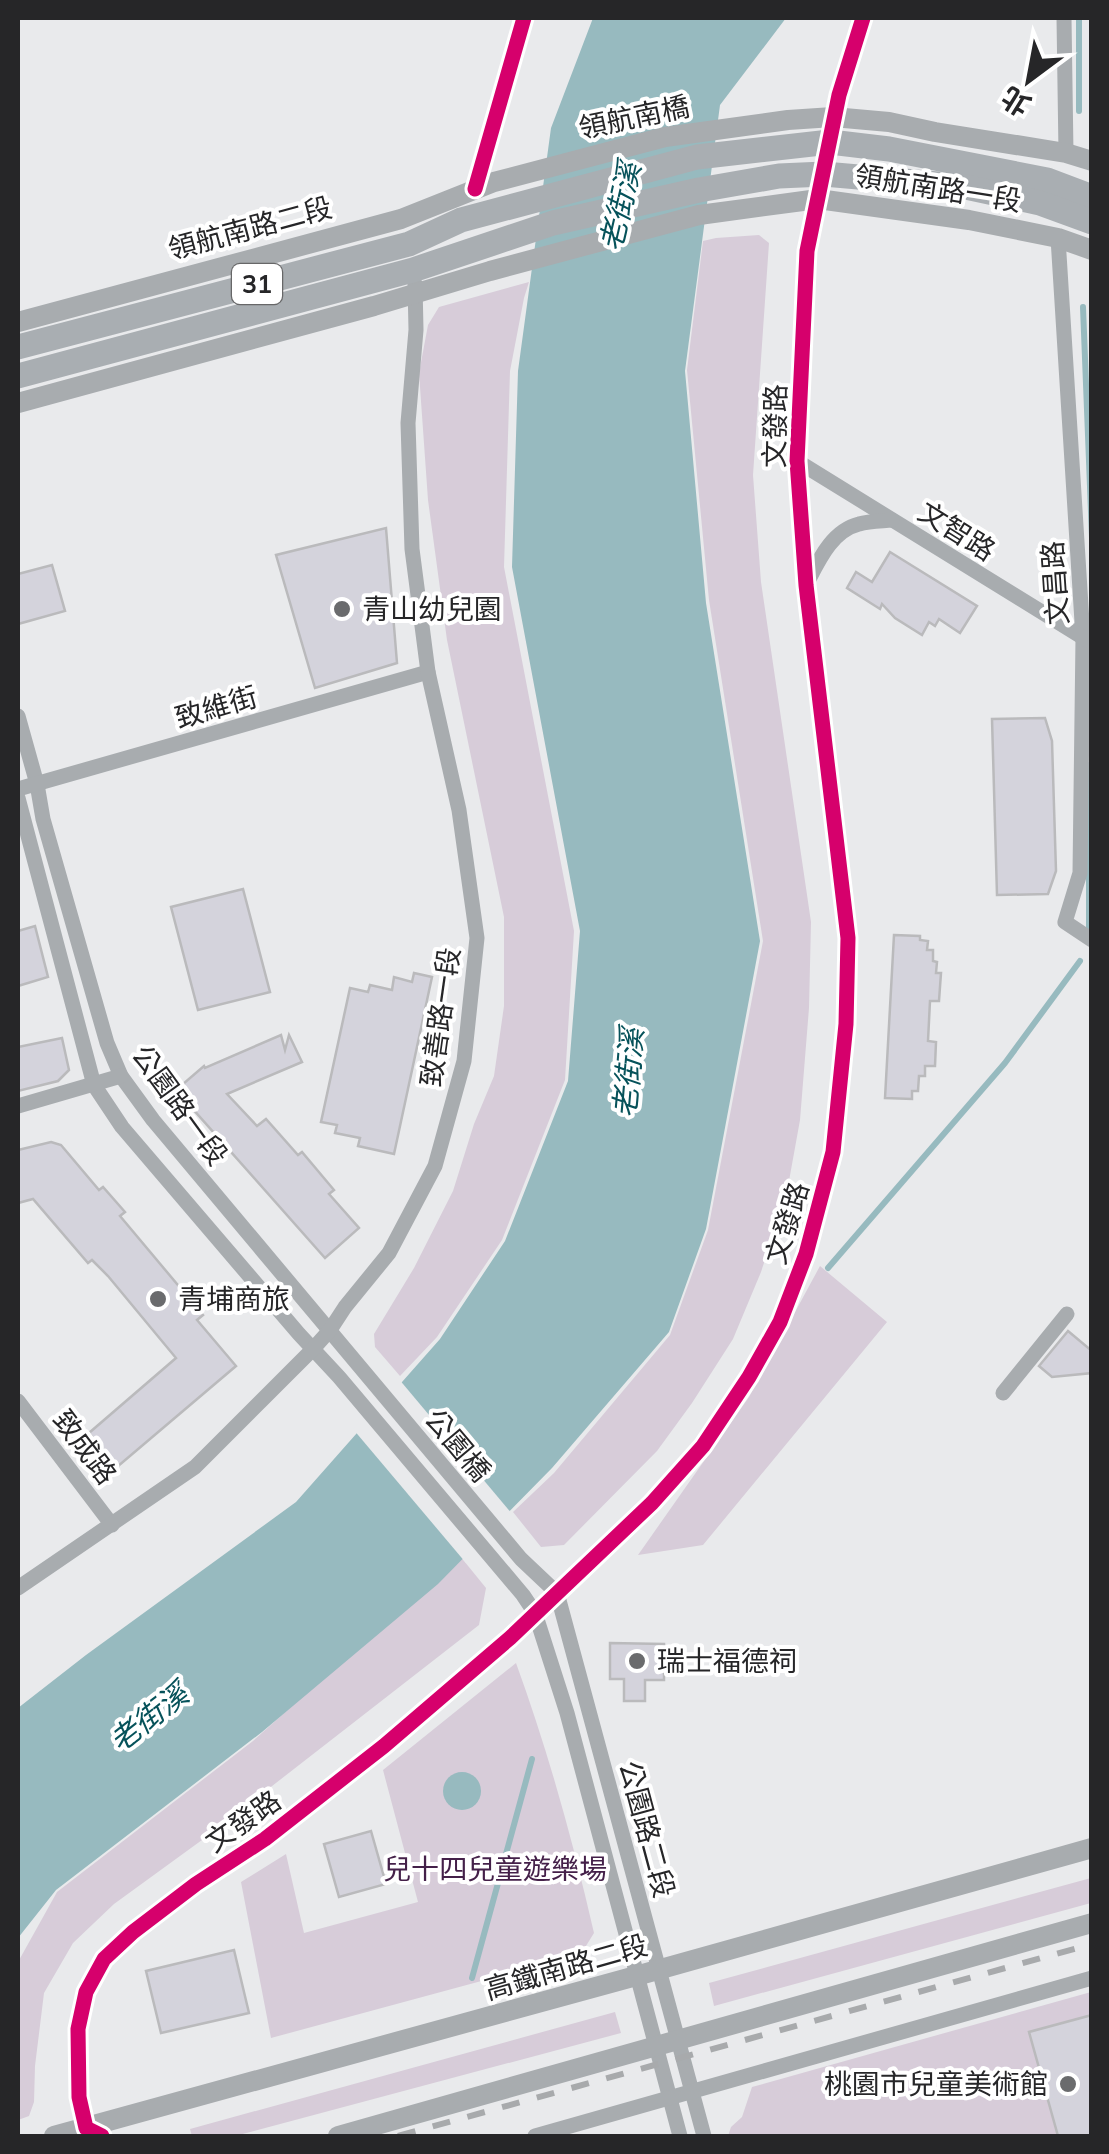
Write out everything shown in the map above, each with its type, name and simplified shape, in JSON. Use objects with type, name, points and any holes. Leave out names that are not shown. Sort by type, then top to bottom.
[{"type":"main road","name":"領航南路一段","points":[[784,147],[832,129],[888,149],[1047,180],[1092,197]]},
{"type":"main road","name":"領航南橋","points":[[493,212],[697,157],[784,147]]},
{"type":"main road","name":"領航南路一段","points":[[491,243],[553,223],[779,176],[821,187],[961,186],[1040,203],[1092,222]]},
{"type":"main road","name":"領航南路二段","points":[[18,347],[412,269],[461,220],[493,212]]},
{"type":"main road","name":"領航南路二段","points":[[18,376],[412,269],[491,243]]},
{"type":"street","name":"文發路","points":[[94,2132],[80,2097],[78,2029],[86,1992],[104,1958],[196,1884],[266,1839],[384,1746],[510,1638],[652,1503],[703,1446],[749,1377],[780,1322],[806,1254],[833,1152],[846,1024],[848,938],[806,585],[797,461],[806,251],[832,129],[862,18]]},
{"type":"street","points":[[1064,18],[1066,153]]},
{"type":"street","name":"領航南路一段","points":[[788,120],[832,129],[889,122],[1092,161]]},
{"type":"street","name":"領航南橋","points":[[494,182],[665,138],[788,120]]},
{"type":"street","name":"領航南路二段","points":[[18,322],[400,219],[494,182]]},
{"type":"street","name":"領航南路一段","points":[[490,271],[699,216],[774,206],[821,187],[1058,238],[1092,250]]},
{"type":"street","name":"致善路一段","points":[[18,1588],[195,1467],[312,1349],[389,1253],[435,1166],[464,1061],[477,938],[459,810],[428,672],[412,548],[408,424],[416,330],[412,269],[400,219]]},
{"type":"street","name":"文昌路","points":[[1058,238],[1087,641],[1080,873],[1065,922],[1092,940]]},
{"type":"street","name":"領航南路二段","points":[[18,403],[412,269],[490,271]]},
{"type":"street","name":"文智路","points":[[797,461],[1087,641]]},
{"type":"street","points":[[806,585],[826,547],[837,538],[856,524],[892,520]]},
{"type":"street","name":"致維街","points":[[18,789],[428,672]]},
{"type":"street","name":"公園路一段","points":[[18,716],[107,1043],[121,1076],[153,1120],[356,1362]]},
{"type":"street","name":"公園路一段","points":[[18,798],[94,1085],[122,1126],[339,1377]]},
{"type":"street","points":[[18,1106],[121,1076]]},
{"type":"street","points":[[1003,1393],[1068,1314]]},
{"type":"street","name":"公園橋","points":[[356,1362],[521,1559],[557,1593]]},
{"type":"street","name":"公園橋","points":[[339,1377],[535,1613]]},
{"type":"street","name":"致成路","points":[[18,1402],[112,1524]]},
{"type":"street","name":"公園路二段","points":[[557,1593],[704,2136]]},
{"type":"street","name":"公園路二段","points":[[535,1613],[567,1713],[680,2136]]},
{"type":"street","name":"高鐵南路二段","points":[[54,2136],[94,2132],[1092,1848]]},
{"type":"street","points":[[338,2136],[1092,1923]]},
{"type":"street","points":[[535,2136],[1092,1978]]},
{"type":"green space","points":[[759,235],[769,243],[753,475],[761,582],[811,922],[800,1120],[787,1192],[761,1272],[733,1339],[657,1451],[564,1545],[541,1547],[513,1512],[554,1473],[670,1335],[708,1230],[763,941],[709,600],[687,370],[703,241]]},
{"type":"green space","points":[[529,282],[510,371],[504,567],[574,931],[565,1080],[502,1240],[437,1337],[400,1376],[375,1347],[374,1334],[414,1268],[453,1191],[494,1076],[504,1006],[504,917],[447,640],[428,500],[419,373],[428,325],[439,307]]},
{"type":"green space","points":[[820,1266],[887,1322],[703,1545],[638,1555],[749,1397]]},
{"type":"green space","points":[[460,1556],[486,1588],[479,1625],[114,1904],[73,1943],[44,1993],[34,2102],[29,2116],[18,2120],[18,1962],[57,1892],[253,1741]]},
{"type":"green space","name":"兒十四兒童遊樂場","points":[[516,1663],[559,1796],[594,1933],[581,1954],[271,2038],[241,1882],[286,1854],[304,1933],[418,1902],[383,1770]]},
{"type":"green space","points":[[1091,1878],[1091,1903],[714,2006],[709,1983]]},
{"type":"green space","points":[[1091,1992],[1091,2136],[728,2136],[742,2117],[752,2087]]},
{"type":"green space","points":[[615,2012],[621,2033],[235,2136],[192,2136],[190,2129]]},
{"type":"water","name":"老街溪","points":[[593,18],[786,18],[720,105],[685,371],[706,603],[760,941],[706,1229],[669,1332],[552,1468],[438,1584],[262,1732],[56,1890],[18,1938],[18,1708],[296,1502],[440,1339],[505,1241],[568,1081],[580,931],[512,567],[518,371],[551,128]]},
{"type":"water","points":[[462,1772],[476,1777],[481,1791],[476,1805],[462,1810],[448,1805],[443,1791],[448,1777]]},
{"type":"pier","points":[[398,1378],[513,1515],[466,1563],[353,1429]]},
{"type":"building","name":"青山幼兒園","points":[[386,528],[397,663],[315,688],[276,555]]},
{"type":"building","points":[[890,552],[977,606],[960,633],[939,619],[935,626],[929,622],[922,635],[895,618],[882,604],[880,609],[847,588],[856,572],[872,582]]},
{"type":"building","points":[[52,565],[65,611],[18,624],[18,574]]},
{"type":"building","points":[[1045,718],[1052,741],[1056,871],[1048,894],[997,895],[992,719]]},
{"type":"building","points":[[243,889],[270,992],[198,1010],[171,907]]},
{"type":"building","points":[[35,926],[48,977],[18,986],[18,931]]},
{"type":"building","points":[[894,935],[920,936],[920,940],[928,941],[927,950],[933,950],[933,961],[937,962],[936,973],[941,973],[939,1001],[930,1001],[928,1041],[936,1042],[935,1066],[925,1066],[925,1076],[919,1076],[918,1091],[912,1091],[912,1099],[885,1098]]},
{"type":"building","points":[[414,973],[432,977],[394,1154],[358,1146],[360,1138],[335,1133],[337,1125],[321,1122],[350,988],[368,992],[370,985],[392,990],[394,977],[412,982]]},
{"type":"building","points":[[281,1035],[285,1050],[289,1035],[302,1062],[227,1094],[257,1126],[266,1119],[298,1155],[302,1152],[334,1190],[329,1194],[359,1228],[325,1258],[176,1090],[204,1066]]},
{"type":"building","points":[[62,1038],[69,1070],[58,1081],[18,1091],[18,1047]]},
{"type":"building","points":[[51,1142],[61,1145],[99,1190],[103,1187],[125,1212],[120,1216],[203,1315],[197,1320],[236,1366],[117,1467],[89,1433],[176,1358],[108,1276],[92,1260],[88,1263],[33,1199],[18,1203],[18,1150]]},
{"type":"building","points":[[1068,1331],[1092,1351],[1092,1373],[1052,1377],[1039,1366]]},
{"type":"building","name":"瑞士福德祠","points":[[610,1643],[664,1644],[664,1680],[645,1680],[645,1701],[624,1701],[624,1679],[610,1679]]},
{"type":"building","points":[[371,1831],[386,1884],[339,1897],[324,1844]]},
{"type":"building","points":[[234,1950],[249,2013],[161,2033],[146,1971]]},
{"type":"building","name":"桃園市兒童美術館","points":[[1092,2015],[1092,2136],[1058,2136],[1029,2032]]},
{"type":"waterway","points":[[1079,18],[1079,111]]},
{"type":"waterway","points":[[1083,307],[1092,538]]},
{"type":"waterway","points":[[1089,765],[1089,927]]},
{"type":"waterway","points":[[828,1268],[1005,1063],[1080,961]]},
{"type":"waterway","points":[[472,1978],[532,1759]]},
{"type":"railway","points":[[398,2136],[1092,1944]]},
{"type":"cycle path","points":[[475,189],[524,18]]},
{"type":"cycle path","points":[[102,2136],[86,2128],[79,2097],[78,2029],[86,1992],[104,1959],[196,1884],[265,1839],[384,1746],[510,1638],[652,1503],[703,1446],[749,1377],[780,1322],[806,1254],[833,1152],[846,1024],[848,938],[806,585],[797,461],[807,251],[839,95],[863,18]]},
{"type":"place","name":"青山幼兒園","points":[[342,609]]},
{"type":"place","name":"青埔商旅","points":[[158,1299]]},
{"type":"place","name":"瑞士福德祠","points":[[637,1661]]},
{"type":"place","name":"桃園市兒童美術館","points":[[1068,2084]]}]
